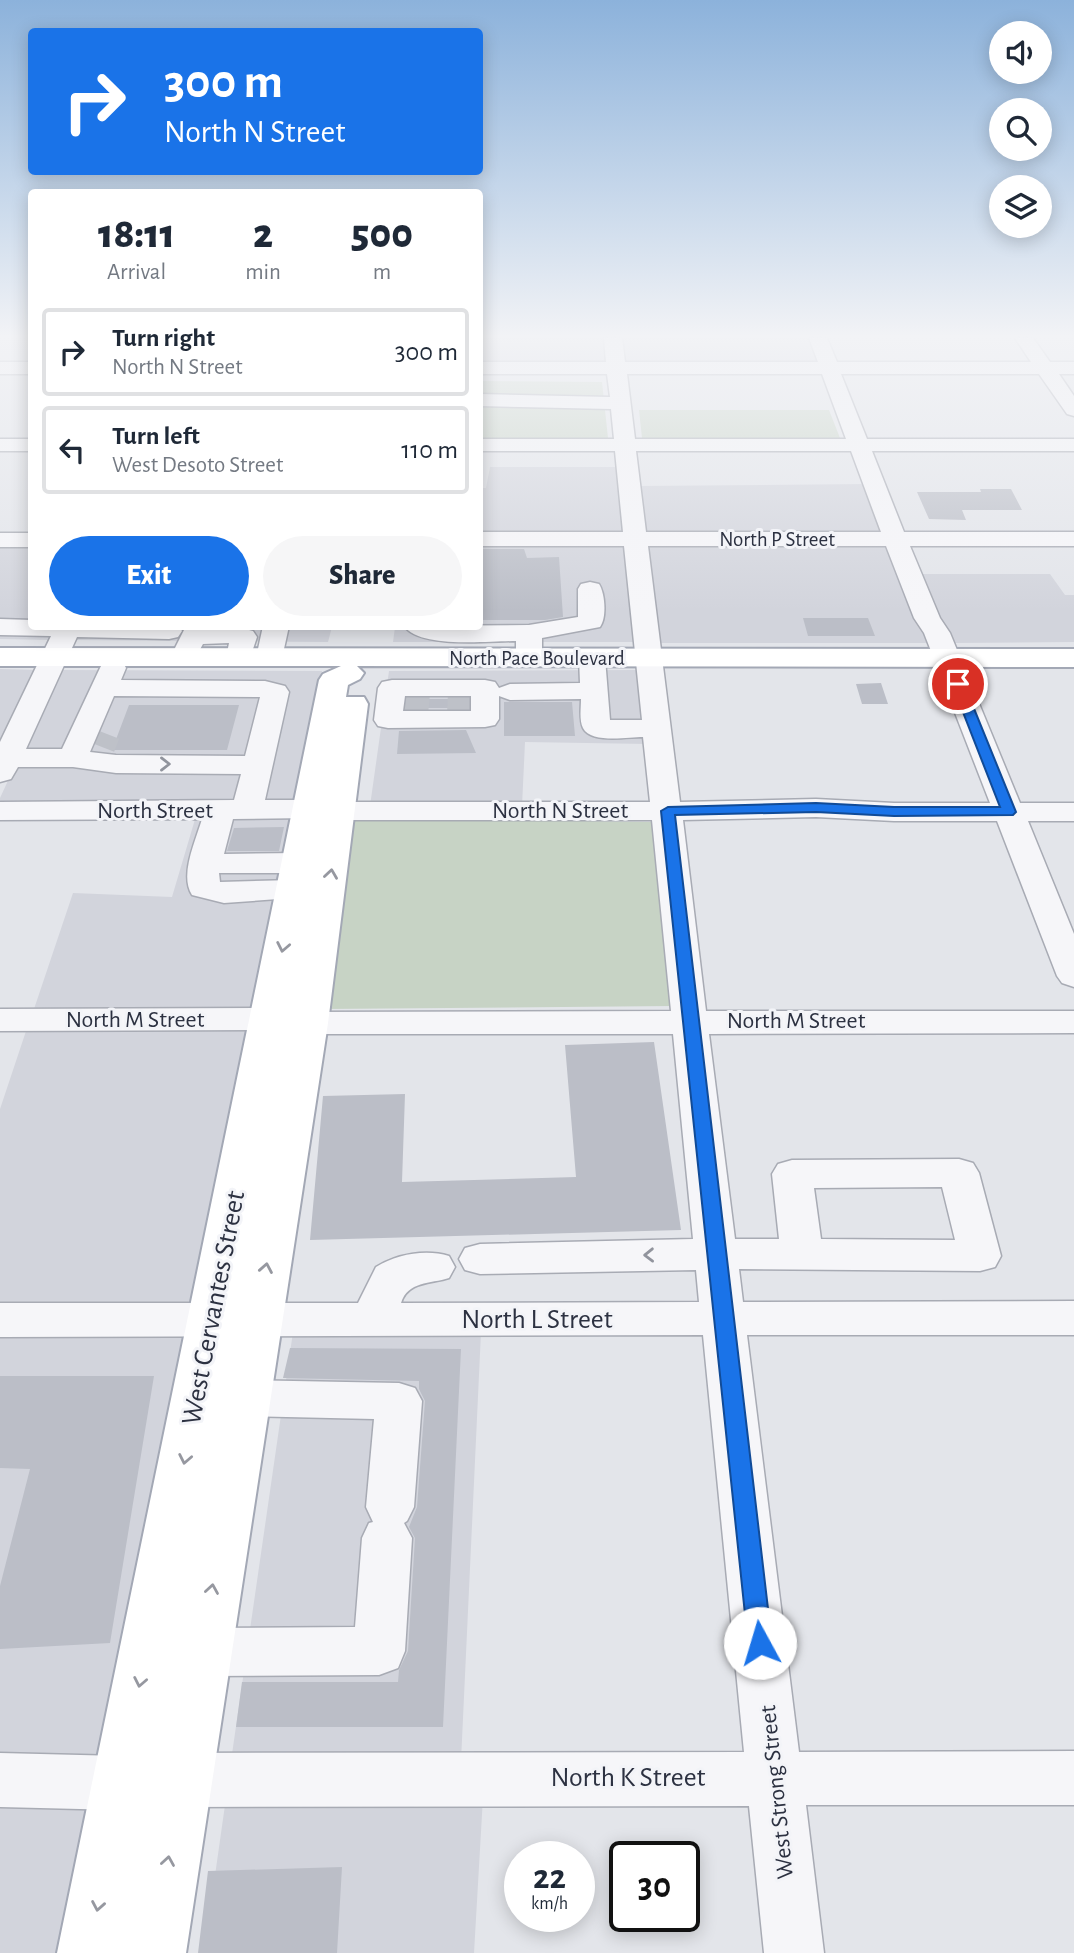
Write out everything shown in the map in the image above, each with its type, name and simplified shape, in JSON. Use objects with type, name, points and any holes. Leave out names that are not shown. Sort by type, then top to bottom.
[{"type":"main road","name":"North Pace Boulevard","points":[[0,657],[54,658],[131,646],[183,658],[353,654],[475,658],[529,645],[592,658],[1074,658]]},
{"type":"main road","name":"West Cervantes Street","points":[[289,1021],[297,876],[325,810],[431,705],[357,680],[353,654]]},
{"type":"main road","name":"West Cervantes Street","points":[[89,1953],[120,1783],[235,1320],[325,810],[334,680],[353,654]]},
{"type":"main road","name":"West Cervantes Street","points":[[153,1953],[244,1398],[235,1320]]},
{"type":"street","name":"West Strong Street","points":[[623,429],[692,1021],[794,1953]]},
{"type":"street","points":[[855,429],[927,618],[948,659],[1074,976]]},
{"type":"street","points":[[0,445],[28,445]]},
{"type":"street","points":[[483,445],[1074,445]]},
{"type":"street","name":"North P Street","points":[[483,539],[1074,539]]},
{"type":"street","points":[[426,630],[529,645],[589,624],[587,539]]},
{"type":"street","points":[[0,540],[28,540]]},
{"type":"street","points":[[590,589],[642,588]]},
{"type":"street","points":[[0,627],[28,627]]},
{"type":"street","points":[[4,766],[67,630]]},
{"type":"street","points":[[75,630],[131,646],[169,631]]},
{"type":"street","points":[[269,657],[275,630]]},
{"type":"street","points":[[96,734],[131,646]]},
{"type":"street","points":[[431,705],[475,658]]},
{"type":"street","points":[[592,658],[596,726],[600,729],[658,728]]},
{"type":"street","points":[[4,766],[96,734],[265,689],[275,692],[258,765],[206,864],[203,874],[204,888],[224,892],[297,876]]},
{"type":"street","points":[[510,692],[594,691]]},
{"type":"street","points":[[0,702],[32,705]]},
{"type":"street","points":[[96,734],[116,764],[258,765]]},
{"type":"street","name":"North N Street","points":[[325,810],[668,811],[816,808],[1074,812]]},
{"type":"street","name":"North Street","points":[[0,811],[325,810]]},
{"type":"street","name":"North M Street","points":[[0,1020],[1074,1022]]},
{"type":"street","points":[[480,1259],[802,1253]]},
{"type":"street","points":[[375,1320],[390,1277],[408,1270],[434,1267]]},
{"type":"street","name":"North L Street","points":[[0,1320],[1074,1318]]},
{"type":"street","points":[[202,1652],[379,1651],[399,1401],[244,1398]]},
{"type":"street","name":"North K Street","points":[[181,1780],[1074,1778]]},
{"type":"street","points":[[0,1780],[120,1783]]},
{"type":"shaded area","points":[[490,467],[619,467],[627,536],[483,536],[483,488],[486,488]]},
{"type":"shaded area","points":[[868,484],[887,536],[645,536],[639,486]]},
{"type":"shaded area","points":[[483,542],[628,543],[638,642],[393,642],[395,630],[483,630]]},
{"type":"shaded area","points":[[889,542],[931,643],[658,643],[646,543]]},
{"type":"shaded area","points":[[0,543],[28,543],[28,630],[57,630],[52,640],[0,639]]},
{"type":"shaded area","points":[[919,574],[1050,574],[1065,595],[1074,595],[1074,642],[952,643],[937,618]]},
{"type":"shaded area","points":[[78,630],[331,630],[328,642],[73,640]]},
{"type":"shaded area","points":[[0,669],[38,670],[0,749]]},
{"type":"shaded area","points":[[59,670],[322,671],[295,804],[0,805],[0,798]]},
{"type":"shaded area","points":[[641,670],[648,744],[525,742],[522,806],[370,806],[389,671]]},
{"type":"shaded area","points":[[293,815],[252,1012],[33,1012],[73,893],[172,897],[196,816]]},
{"type":"shaded area","points":[[249,1027],[191,1309],[0,1309],[0,1109],[27,1028]]},
{"type":"shaded area","points":[[0,1331],[187,1331],[97,1764],[0,1762]]},
{"type":"shaded area","points":[[293,1332],[481,1332],[461,1761],[231,1761]]},
{"type":"shaded area","points":[[483,1797],[474,1953],[204,1953],[226,1798]]},
{"type":"shaded area","points":[[0,1799],[90,1801],[59,1953],[0,1953]]},
{"type":"green space","points":[[483,429],[607,429],[608,438],[483,438]]},
{"type":"green space","points":[[641,429],[837,429],[840,438],[642,438]]},
{"type":"green space","points":[[348,818],[656,822],[673,1006],[324,1009]]},
{"type":"building","points":[[980,489],[1011,489],[1022,510],[962,510],[966,520],[929,519],[917,492],[981,492]]},
{"type":"building","points":[[483,549],[524,549],[527,558],[559,557],[563,617],[545,620],[483,620]]},
{"type":"building","points":[[803,618],[868,618],[875,636],[808,636]]},
{"type":"building","points":[[881,683],[888,704],[862,704],[856,684]]},
{"type":"building","points":[[407,699],[468,699],[468,708],[406,708]]},
{"type":"building","points":[[504,702],[572,702],[575,736],[504,736]]},
{"type":"building","points":[[129,705],[239,705],[227,750],[112,750]]},
{"type":"building","points":[[466,730],[476,753],[397,754],[399,731]]},
{"type":"building","points":[[284,827],[279,851],[227,851],[234,828]]},
{"type":"building","points":[[654,1042],[681,1230],[310,1240],[323,1096],[405,1094],[402,1182],[576,1177],[565,1045]]},
{"type":"building","points":[[290,1348],[461,1349],[443,1727],[236,1727],[242,1682],[398,1682],[399,1670],[408,1651],[415,1538],[409,1527],[417,1507],[425,1401],[419,1389],[419,1381],[283,1378]]},
{"type":"building","points":[[0,1376],[154,1376],[110,1643],[0,1649],[0,1586],[30,1469],[0,1468]]},
{"type":"building","points":[[342,1867],[337,1953],[198,1953],[208,1871]]},
{"type":"tunnel","points":[[415,714],[417,693]]},
{"type":"tunnel","points":[[460,714],[461,693]]},
{"type":"tunnel","points":[[102,747],[107,734]]},
{"type":"route","points":[[760,1643],[668,811],[841,808],[1009,812],[958,684]]}]
